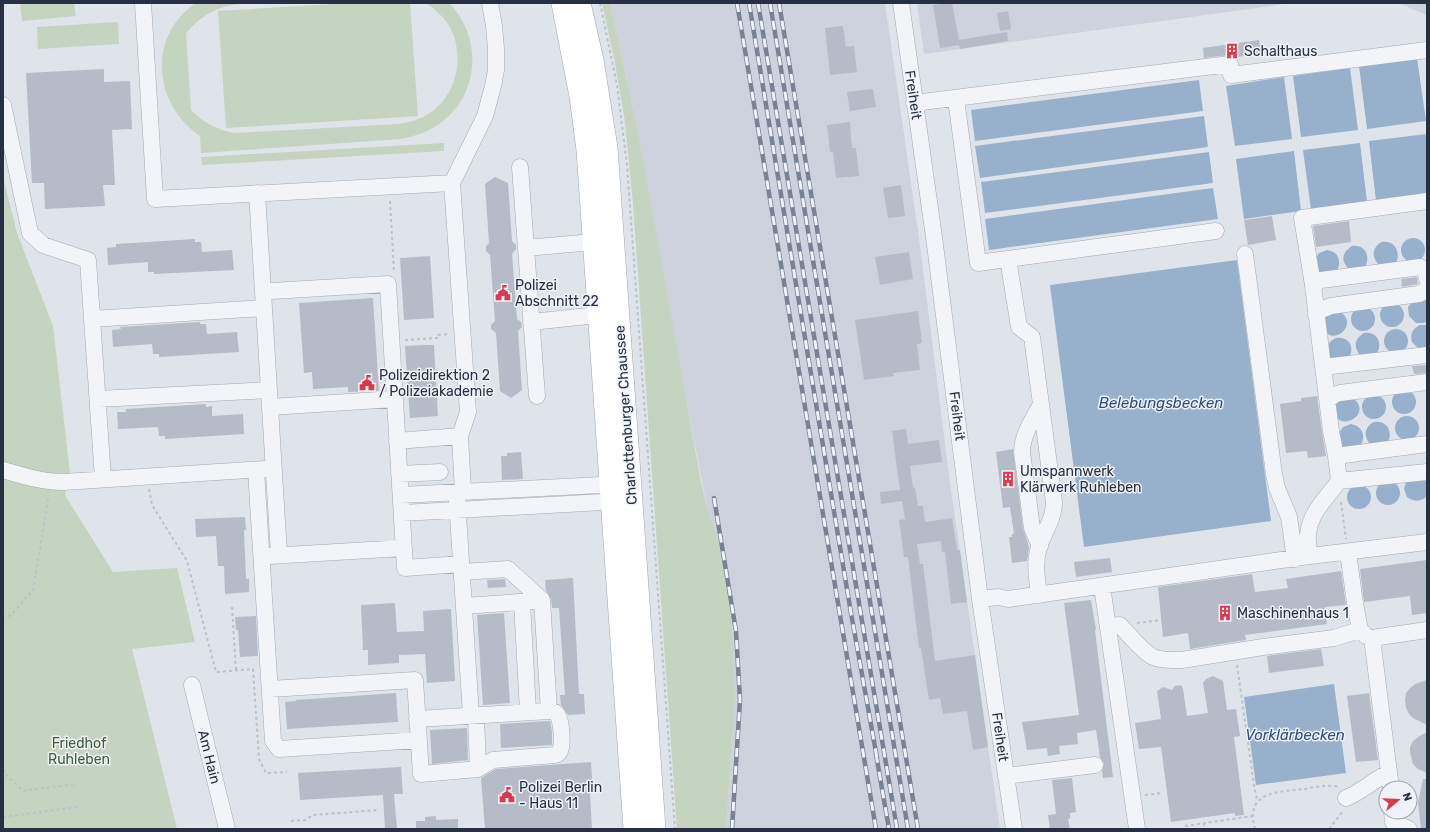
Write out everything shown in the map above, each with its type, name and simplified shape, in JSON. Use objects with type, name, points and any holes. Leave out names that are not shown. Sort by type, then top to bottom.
[{"type":"main road","name":"Charlottenburger Chaussee","points":[[562,3],[580,96],[587,150],[634,829]]},
{"type":"main road","name":"Charlottenburger Chaussee","points":[[580,3],[593,60],[607,148],[655,829]]},
{"type":"street","points":[[143,3],[154,199],[452,182]]},
{"type":"street","points":[[478,769],[461,568],[458,510],[460,492],[460,436],[468,412],[452,182],[485,116],[493,86],[496,70],[496,49],[490,3]]},
{"type":"street","name":"Freiheit","points":[[900,3],[935,245],[980,599],[1014,829]]},
{"type":"street","points":[[914,103],[1230,64],[1231,76],[1427,50]]},
{"type":"street","points":[[956,99],[978,263],[1216,231]]},
{"type":"street","points":[[3,105],[30,233],[43,245],[88,260],[103,479]]},
{"type":"street","points":[[520,167],[537,396]]},
{"type":"street","points":[[257,193],[279,556]]},
{"type":"street","points":[[1303,558],[1310,521],[1318,506],[1336,485],[1336,456],[1331,431],[1328,400],[1302,218],[1427,201]]},
{"type":"street","points":[[526,248],[593,242]]},
{"type":"street","points":[[1245,254],[1274,474],[1277,488],[1303,558]]},
{"type":"street","points":[[1008,258],[1019,327],[1032,337],[1054,502],[1054,510],[1040,546],[1036,562],[1039,594]]},
{"type":"street","points":[[1312,285],[1321,280],[1420,267],[1425,270],[1427,279]]},
{"type":"street","points":[[272,291],[388,284],[405,568],[508,569],[542,600],[549,711]]},
{"type":"street","points":[[1316,315],[1321,310],[1331,306],[1419,294],[1427,288]]},
{"type":"street","points":[[92,319],[264,308]]},
{"type":"street","points":[[531,322],[598,315]]},
{"type":"street","points":[[1323,367],[1427,354]]},
{"type":"street","points":[[1328,400],[1340,393],[1427,382]]},
{"type":"street","points":[[98,399],[269,390]]},
{"type":"street","points":[[270,407],[395,399]]},
{"type":"street","points":[[1040,546],[1032,528],[1022,443],[1041,404]]},
{"type":"street","points":[[398,440],[460,436]]},
{"type":"street","points":[[1336,456],[1427,444]]},
{"type":"street","points":[[3,470],[51,482],[274,469]]},
{"type":"street","points":[[256,470],[273,741],[279,749],[418,740]]},
{"type":"street","points":[[399,474],[440,472]]},
{"type":"street","points":[[1336,485],[1427,472]]},
{"type":"street","points":[[400,495],[460,492],[632,492]]},
{"type":"street","points":[[402,513],[458,510],[611,493]]},
{"type":"street","points":[[980,599],[998,597],[1008,599],[1427,542]]},
{"type":"street","points":[[261,556],[404,548]]},
{"type":"street","points":[[1346,798],[1362,790],[1380,777],[1390,780],[1366,634],[1356,611],[1348,552]]},
{"type":"street","points":[[1102,586],[1114,626],[1137,829]]},
{"type":"street","points":[[464,606],[542,600]]},
{"type":"street","points":[[522,602],[528,712]]},
{"type":"street","points":[[1114,626],[1152,656],[1160,659],[1182,660],[1366,634],[1427,630]]},
{"type":"street","points":[[270,690],[415,680],[418,740],[421,774],[478,769],[493,760],[555,755],[561,750],[561,724],[556,713],[549,711],[417,719]]},
{"type":"street","name":"Am Hain","points":[[192,685],[227,829]]},
{"type":"street","points":[[1006,776],[1095,765]]},
{"type":"street","points":[[1392,821],[1409,829]]},
{"type":"path","points":[[600,3],[617,86],[627,165],[674,829]]},
{"type":"path","points":[[388,284],[395,278],[389,186]]},
{"type":"path","points":[[392,341],[438,338],[438,335],[462,333]]},
{"type":"path","points":[[146,476],[152,505],[187,561],[216,672],[253,669],[259,759],[266,773],[287,772]]},
{"type":"path","points":[[3,620],[13,613],[33,590],[51,482]]},
{"type":"path","points":[[1336,485],[1340,499],[1348,552]]},
{"type":"path","points":[[232,607],[236,671]]},
{"type":"path","points":[[1114,626],[1161,620]]},
{"type":"path","points":[[1235,652],[1257,800]]},
{"type":"path","points":[[3,769],[8,777],[23,790],[75,784]]},
{"type":"path","points":[[1254,829],[1252,810],[1257,800],[1274,792],[1337,786],[1344,789],[1346,806],[1329,829]]},
{"type":"path","points":[[3,817],[78,807]]},
{"type":"path","points":[[291,821],[305,820],[313,815],[378,810]]},
{"type":"path","points":[[1185,826],[1252,816]]},
{"type":"path","points":[[1204,823],[1205,829]]},
{"type":"shaded area","points":[[610,3],[885,3],[919,238],[950,483],[1000,829],[726,829],[735,697],[707,507],[665,291],[636,122]]},
{"type":"shaded area","points":[[917,3],[1291,3],[924,54]]},
{"type":"shaded area","points":[[1399,3],[1427,3],[1427,16],[1426,15]]},
{"type":"green space","points":[[20,3],[74,3],[76,16],[22,21]]},
{"type":"green space","points":[[196,3],[249,3],[221,8],[214,11],[200,20],[186,33],[191,110],[211,125],[228,132],[235,133],[399,124],[423,117],[434,110],[450,91],[455,79],[457,54],[455,41],[449,25],[440,14],[426,3],[449,3],[460,16],[467,31],[471,47],[472,64],[470,80],[464,95],[455,109],[443,121],[423,133],[401,139],[201,153],[200,136],[184,122],[173,106],[165,89],[162,70],[163,51],[169,33],[180,17]]},
{"type":"green space","points":[[350,3],[410,3],[418,116],[226,128],[218,11]]},
{"type":"green space","points":[[602,3],[610,3],[636,122],[701,482],[724,562],[731,614],[735,697],[726,829],[677,829],[633,204],[625,122],[615,63]]},
{"type":"green space","points":[[118,22],[119,44],[38,49],[37,27]]},
{"type":"green space","points":[[444,143],[444,151],[202,165],[201,157]]},
{"type":"green space","name":"Friedhof Ruhleben","points":[[3,177],[17,233],[53,326],[70,473],[63,476],[66,497],[113,572],[177,568],[195,642],[132,649],[177,829],[3,829]]},
{"type":"water","points":[[1417,58],[1426,121],[1367,129],[1359,66]]},
{"type":"water","points":[[1350,68],[1358,130],[1301,137],[1293,76]]},
{"type":"water","points":[[1284,77],[1292,139],[1235,146],[1226,86]]},
{"type":"water","points":[[1199,80],[1203,111],[975,141],[971,110]]},
{"type":"water","points":[[1204,116],[1208,147],[980,178],[975,146]]},
{"type":"water","points":[[1427,134],[1427,194],[1376,201],[1369,141]]},
{"type":"water","points":[[1360,143],[1367,202],[1311,210],[1303,150]]},
{"type":"water","points":[[1294,151],[1301,211],[1244,219],[1236,159]]},
{"type":"water","points":[[1209,152],[1213,183],[985,213],[981,182]]},
{"type":"water","points":[[1213,188],[1218,219],[989,250],[985,219]]},
{"type":"water","points":[[1413,238],[1422,241],[1425,250],[1422,259],[1413,262],[1404,259],[1401,250],[1404,241]]},
{"type":"water","points":[[1382,242],[1390,243],[1396,248],[1398,255],[1396,263],[1379,265],[1376,262],[1374,252],[1376,247]]},
{"type":"water","points":[[1352,246],[1360,247],[1366,252],[1367,263],[1365,267],[1349,269],[1344,263],[1344,254]]},
{"type":"water","points":[[1327,250],[1334,252],[1338,257],[1339,264],[1337,271],[1320,273],[1318,271],[1315,259],[1319,253]]},
{"type":"water","name":"Belebungsbecken","points":[[1237,260],[1271,521],[1084,547],[1050,285]]},
{"type":"water","points":[[1424,299],[1427,300],[1427,321],[1424,323],[1416,323],[1409,316],[1408,307],[1413,301]]},
{"type":"water","points":[[1392,303],[1401,306],[1404,315],[1401,324],[1392,327],[1383,324],[1380,315],[1383,306]]},
{"type":"water","points":[[1363,307],[1372,310],[1375,319],[1372,328],[1363,331],[1354,328],[1351,319],[1354,310]]},
{"type":"water","points":[[1341,312],[1346,317],[1346,327],[1335,336],[1330,335],[1325,331],[1323,319],[1327,313]]},
{"type":"water","points":[[1420,325],[1427,325],[1427,349],[1419,349],[1412,342],[1412,332]]},
{"type":"water","points":[[1396,329],[1405,332],[1408,341],[1405,350],[1396,353],[1387,350],[1384,341],[1387,332]]},
{"type":"water","points":[[1364,333],[1372,334],[1378,338],[1379,349],[1377,353],[1361,356],[1358,353],[1356,344],[1358,338]]},
{"type":"water","points":[[1336,338],[1344,339],[1350,343],[1351,354],[1349,358],[1330,359],[1327,349],[1329,344]]},
{"type":"water","points":[[1404,390],[1413,393],[1416,402],[1413,411],[1404,414],[1395,411],[1392,402],[1395,393]]},
{"type":"water","points":[[1374,395],[1383,398],[1386,407],[1383,416],[1374,419],[1365,416],[1362,407],[1365,398]]},
{"type":"water","points":[[1353,398],[1358,404],[1359,410],[1357,415],[1348,421],[1342,421],[1337,418],[1335,412],[1336,402]]},
{"type":"water","points":[[1407,416],[1416,419],[1419,428],[1416,437],[1407,440],[1398,437],[1395,428],[1398,419]]},
{"type":"water","points":[[1374,422],[1382,423],[1388,427],[1390,434],[1388,442],[1371,445],[1368,442],[1366,432],[1368,427]]},
{"type":"water","points":[[1351,424],[1358,427],[1363,434],[1361,445],[1344,447],[1342,446],[1339,433],[1343,427]]},
{"type":"water","points":[[1426,480],[1426,497],[1417,501],[1407,497],[1404,489],[1406,482]]},
{"type":"water","points":[[1388,481],[1397,484],[1400,493],[1397,502],[1388,505],[1379,502],[1376,493],[1379,484]]},
{"type":"water","points":[[1359,485],[1368,488],[1371,497],[1368,506],[1359,509],[1350,506],[1347,497],[1350,488]]},
{"type":"water","name":"Vorklärbecken","points":[[1334,684],[1346,773],[1256,785],[1244,697]]},
{"type":"building","points":[[952,3],[959,40],[1007,32],[1008,41],[960,49],[959,45],[940,48],[933,5]]},
{"type":"building","points":[[1008,11],[1011,29],[1000,31],[997,13]]},
{"type":"building","points":[[843,26],[846,47],[854,46],[857,72],[830,75],[825,28]]},
{"type":"building","name":"Schalthaus","points":[[1259,40],[1261,54],[1237,57],[1229,55],[1204,58],[1203,48]]},
{"type":"building","points":[[104,69],[104,82],[130,81],[132,129],[112,130],[115,185],[103,185],[105,206],[45,209],[44,183],[32,183],[26,73]]},
{"type":"building","points":[[873,89],[876,107],[850,111],[847,92]]},
{"type":"building","points":[[850,122],[852,148],[856,148],[859,176],[836,178],[833,152],[830,152],[827,125]]},
{"type":"building","points":[[495,177],[508,183],[512,241],[516,245],[516,249],[512,254],[517,319],[521,322],[522,327],[518,331],[522,390],[511,398],[500,391],[496,333],[491,329],[491,325],[495,321],[490,255],[486,251],[486,246],[489,243],[485,184]]},
{"type":"building","points":[[901,185],[905,216],[888,218],[883,188]]},
{"type":"building","points":[[1272,216],[1276,240],[1248,245],[1244,220]]},
{"type":"building","points":[[1349,221],[1351,242],[1316,247],[1313,226]]},
{"type":"building","points":[[195,239],[195,242],[201,242],[202,252],[232,250],[234,270],[154,274],[154,272],[148,272],[148,262],[108,265],[107,248],[116,247],[116,244]]},
{"type":"building","points":[[909,252],[913,279],[880,285],[875,257]]},
{"type":"building","points":[[430,256],[434,318],[404,320],[400,258]]},
{"type":"building","points":[[1417,277],[1418,284],[1402,287],[1401,279]]},
{"type":"building","points":[[373,298],[379,391],[348,392],[348,387],[313,389],[312,372],[304,373],[299,303]]},
{"type":"building","points":[[918,311],[922,343],[917,344],[920,370],[893,373],[894,376],[864,380],[855,320]]},
{"type":"building","points":[[200,322],[200,324],[206,324],[207,334],[237,332],[239,352],[159,357],[159,354],[153,354],[152,344],[113,347],[112,330],[121,329],[120,327]]},
{"type":"building","points":[[434,345],[438,416],[410,418],[405,346]]},
{"type":"building","points":[[1427,365],[1427,373],[1414,374],[1412,366]]},
{"type":"building","points":[[1317,396],[1326,456],[1308,458],[1307,451],[1286,453],[1280,404],[1301,401],[1301,398]]},
{"type":"building","points":[[206,404],[206,407],[212,406],[212,416],[243,414],[244,434],[165,439],[165,436],[159,436],[158,427],[118,429],[117,412],[126,412],[126,409]]},
{"type":"building","points":[[906,429],[908,444],[939,440],[942,462],[910,466],[913,488],[915,487],[918,506],[923,506],[925,522],[952,518],[957,550],[960,550],[967,602],[951,604],[945,552],[942,552],[941,541],[917,544],[920,564],[923,564],[935,661],[975,655],[988,747],[973,750],[967,711],[943,714],[940,698],[929,700],[921,648],[919,648],[908,557],[904,557],[899,520],[905,519],[902,501],[881,504],[880,492],[900,490],[892,431]]},
{"type":"building","points":[[1013,449],[1023,529],[1029,548],[1027,561],[1012,563],[1009,537],[1012,537],[1012,534],[1014,534],[1010,507],[1003,508],[996,452]]},
{"type":"building","points":[[521,452],[523,479],[502,480],[501,456],[507,456],[507,453]]},
{"type":"building","points":[[245,517],[246,530],[244,530],[246,579],[249,579],[249,592],[225,594],[224,566],[218,566],[216,536],[196,537],[195,519]]},
{"type":"building","points":[[1110,558],[1112,572],[1076,577],[1074,562]]},
{"type":"building","points":[[1427,560],[1427,613],[1412,615],[1410,596],[1364,602],[1360,569]]},
{"type":"building","name":"Maschinenhaus 1","points":[[1341,571],[1346,605],[1325,607],[1327,624],[1245,635],[1246,640],[1190,649],[1188,633],[1163,637],[1158,587],[1252,574],[1255,592],[1288,588],[1286,579]]},
{"type":"building","points":[[573,578],[579,694],[584,694],[585,714],[568,715],[561,705],[560,695],[565,695],[559,608],[552,608],[551,599],[546,591],[545,580]]},
{"type":"building","points":[[505,579],[506,587],[488,588],[487,580]]},
{"type":"building","points":[[1091,600],[1096,630],[1113,777],[1103,778],[1102,771],[1104,763],[1100,757],[1096,730],[1077,733],[1078,744],[1059,746],[1060,754],[1048,756],[1047,748],[1027,750],[1022,722],[1079,715],[1064,603]]},
{"type":"building","points":[[395,603],[397,632],[424,631],[423,611],[451,609],[455,681],[427,683],[425,654],[399,655],[399,663],[368,665],[368,650],[363,650],[361,605]]},
{"type":"building","points":[[504,613],[510,703],[483,705],[477,615]]},
{"type":"building","points":[[256,616],[258,656],[240,657],[238,630],[236,630],[235,617]]},
{"type":"building","points":[[1321,649],[1324,666],[1269,673],[1267,656]]},
{"type":"building","points":[[1213,676],[1223,681],[1227,710],[1236,709],[1240,736],[1234,737],[1244,815],[1235,816],[1235,813],[1171,822],[1161,747],[1139,749],[1135,723],[1161,719],[1157,691],[1163,687],[1172,690],[1175,686],[1181,685],[1183,689],[1187,716],[1208,713],[1203,683],[1206,679]]},
{"type":"building","points":[[1427,680],[1427,725],[1413,718],[1409,714],[1406,708],[1405,700],[1406,693],[1410,688],[1415,684]]},
{"type":"building","points":[[396,693],[398,722],[287,729],[285,702]]},
{"type":"building","points":[[1369,693],[1378,760],[1356,762],[1347,696]]},
{"type":"building","points":[[550,721],[552,745],[501,748],[500,724]]},
{"type":"building","points":[[467,728],[468,760],[432,764],[430,730]]},
{"type":"building","points":[[1427,732],[1427,773],[1418,769],[1413,764],[1410,747],[1413,741]]},
{"type":"building","name":"Polizei Berlin - Haus 11","points":[[591,762],[593,793],[590,793],[592,829],[485,829],[481,778],[496,769]]},
{"type":"building","points":[[401,767],[403,794],[394,794],[397,829],[385,829],[383,795],[300,800],[298,773]]},
{"type":"building","points":[[1072,778],[1076,812],[1070,813],[1070,819],[1068,819],[1070,829],[1050,829],[1048,815],[1056,814],[1052,780]]},
{"type":"building","points":[[1423,779],[1427,779],[1427,829],[1421,829],[1418,803]]},
{"type":"building","points":[[436,816],[436,820],[458,819],[458,829],[416,829],[416,821],[425,821],[425,817]]},
{"type":"railway","points":[[737,3],[876,829]]},
{"type":"railway","points":[[749,3],[851,613],[877,758]]},
{"type":"railway","points":[[758,3],[897,829]]},
{"type":"railway","points":[[770,3],[908,829]]},
{"type":"railway","points":[[779,3],[918,829]]},
{"type":"railway","points":[[714,498],[736,631],[740,700],[732,829]]},
{"type":"railway","points":[[876,754],[889,829]]},
{"type":"place","name":"Schalthaus","points":[[1232,51]]},
{"type":"place","name":"Polizei Abschnitt 22","points":[[503,293]]},
{"type":"place","name":"Polizeidirektion 2 / Polizeiakademie","points":[[367,383]]},
{"type":"place","name":"Umspannwerk Klärwerk Ruhleben","points":[[1008,479]]},
{"type":"place","name":"Maschinenhaus 1","points":[[1225,613]]},
{"type":"place","name":"Polizei Berlin - Haus 11","points":[[507,795]]}]
